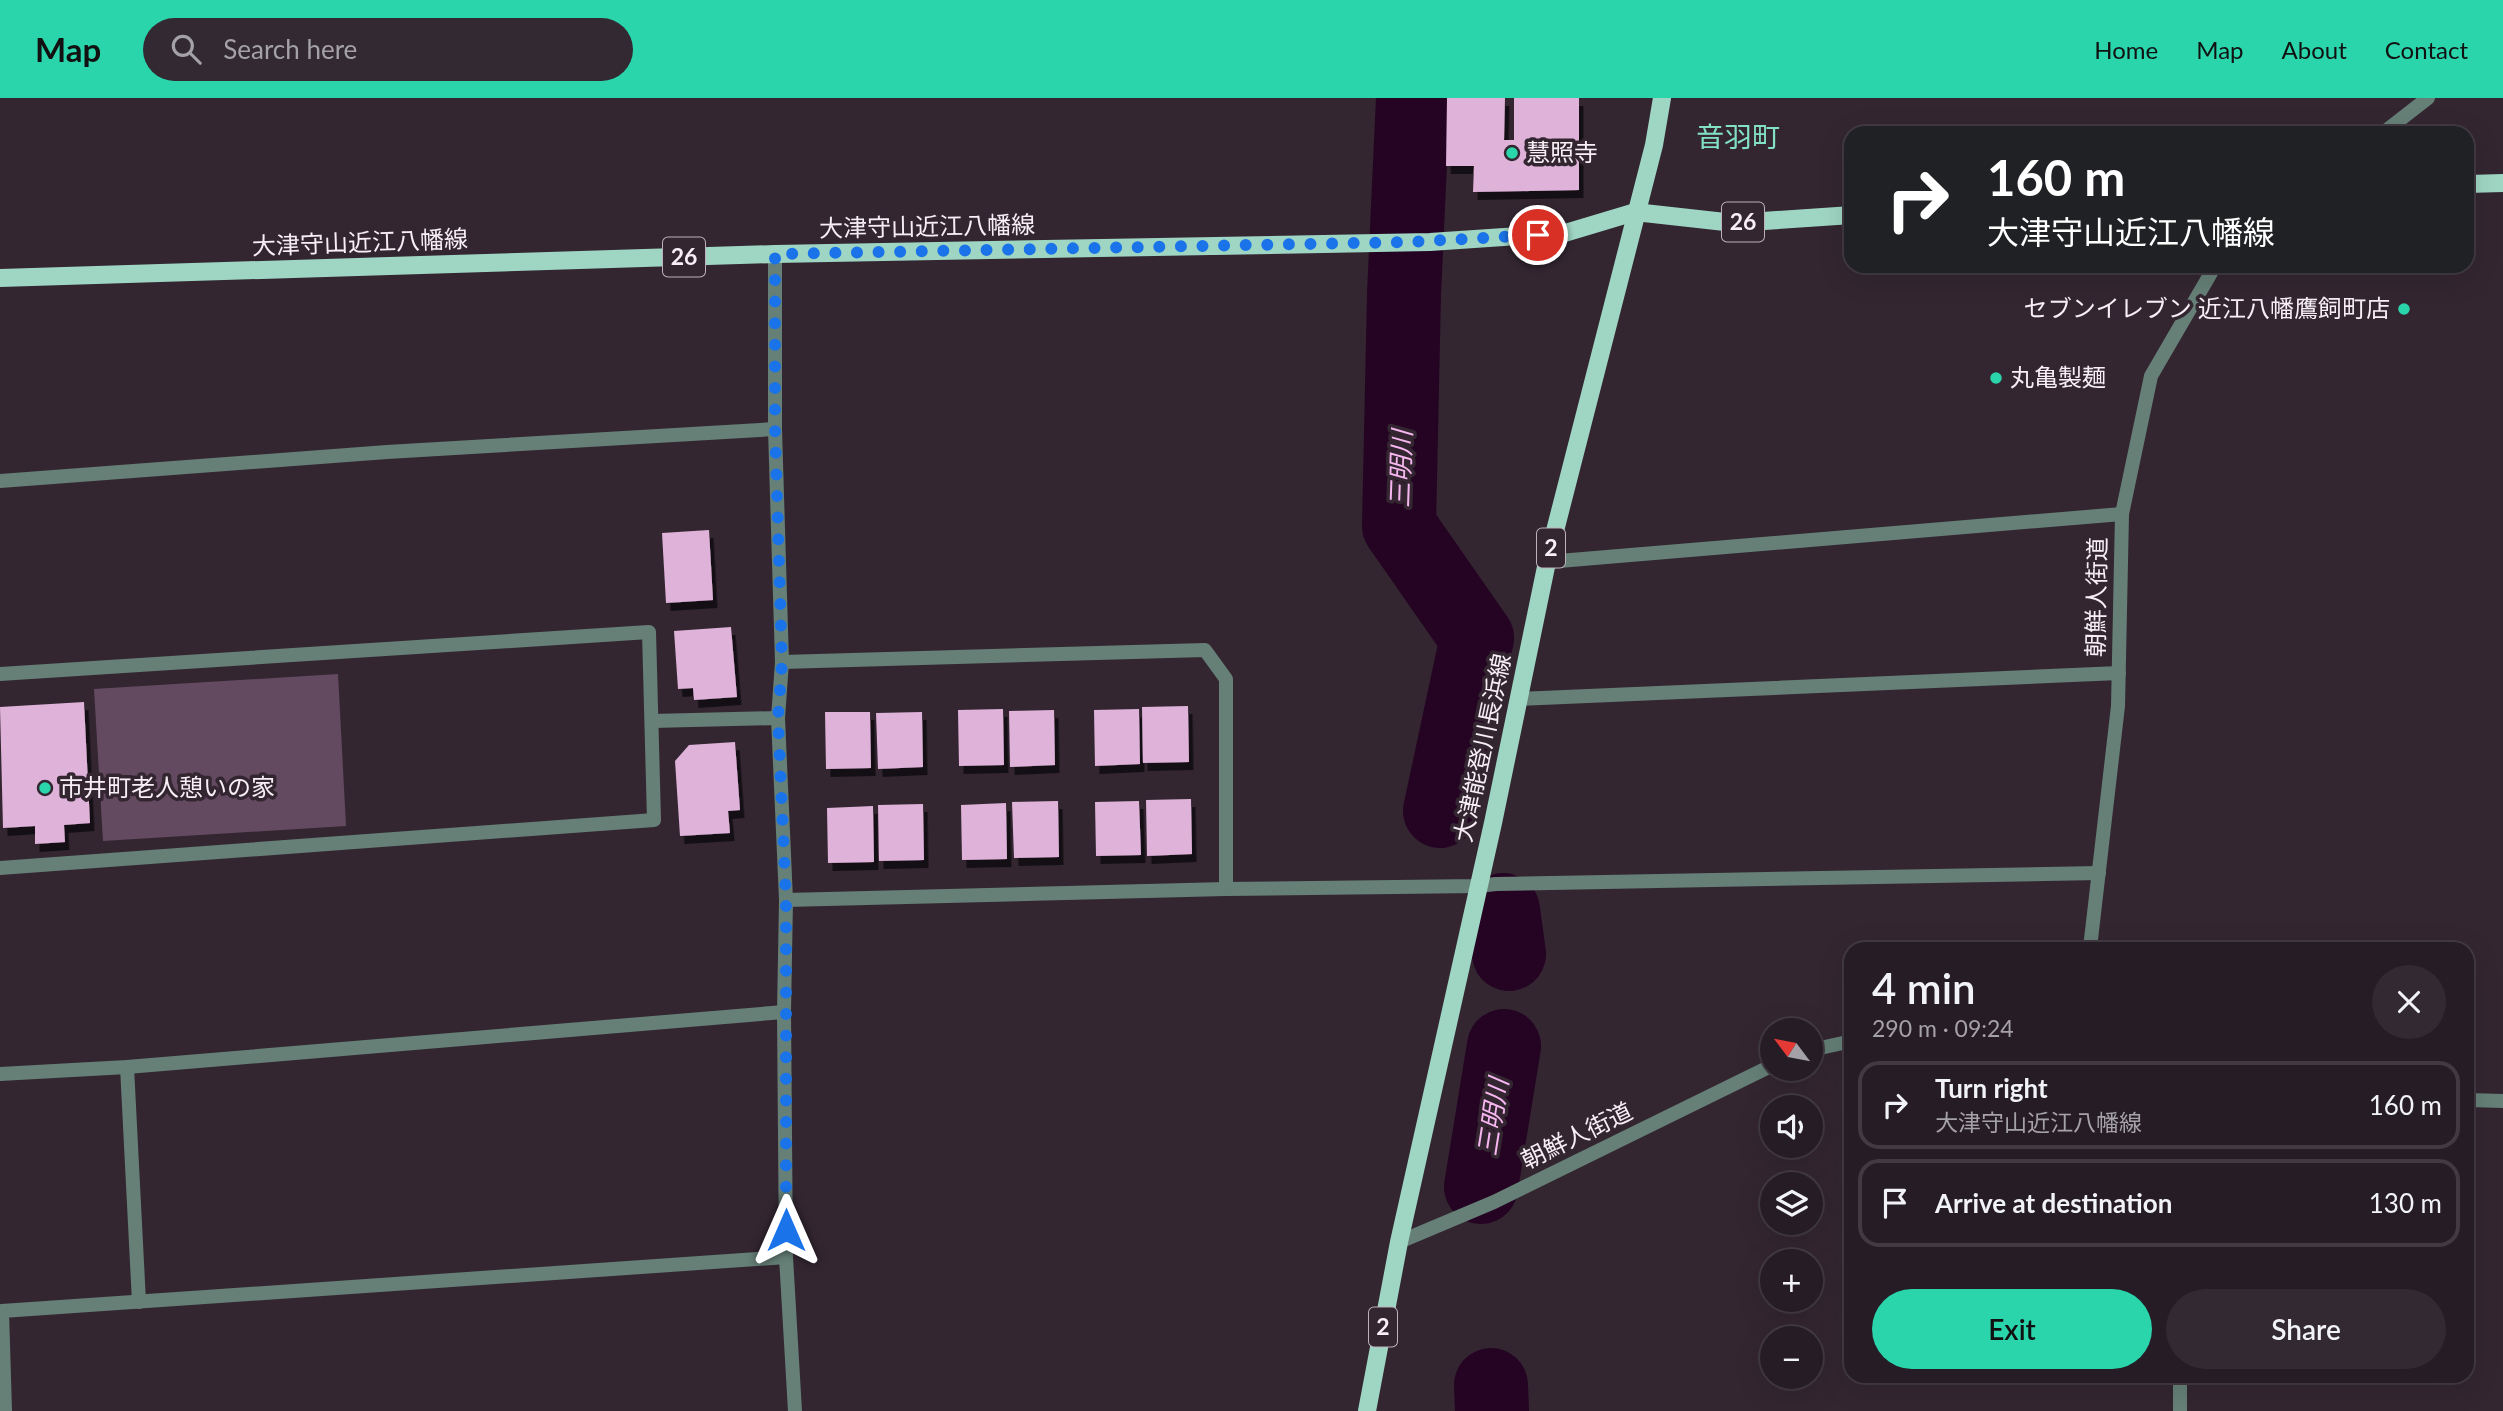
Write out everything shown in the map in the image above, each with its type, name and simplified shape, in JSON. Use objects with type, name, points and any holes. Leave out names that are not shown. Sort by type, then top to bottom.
[{"type":"main road","name":"大津能登川長浜線","points":[[1367,1411],[1399,1242],[1547,562],[1654,145],[1662,98]]},
{"type":"main road","points":[[2474,184],[2503,183]]},
{"type":"main road","name":"大津守山近江八幡線","points":[[0,278],[775,254],[1430,242],[1565,233],[1635,212],[1734,223],[1844,216]]},
{"type":"street","points":[[2392,126],[2428,98]]},
{"type":"street","points":[[775,254],[775,429],[782,662],[778,718],[786,900],[786,1257],[795,1411]]},
{"type":"street","name":"朝鮮人街道","points":[[2092,942],[2118,706],[2122,514],[2151,376],[2211,273]]},
{"type":"street","points":[[0,481],[387,452],[775,429]]},
{"type":"street","points":[[1547,562],[2122,514]]},
{"type":"street","points":[[0,674],[649,632],[654,820],[0,868]]},
{"type":"street","points":[[782,662],[1205,650],[1226,679],[1226,889]]},
{"type":"street","points":[[1518,699],[2119,673]]},
{"type":"street","points":[[652,721],[778,718]]},
{"type":"street","points":[[786,900],[2099,873]]},
{"type":"street","points":[[0,1073],[127,1067],[784,1012]]},
{"type":"street","points":[[1824,1047],[1844,1043]]},
{"type":"street","points":[[127,1067],[139,1302]]},
{"type":"street","name":"朝鮮人街道","points":[[1399,1242],[1494,1202],[1760,1071]]},
{"type":"street","points":[[2474,1100],[2503,1101]]},
{"type":"street","points":[[5,1411],[2,1311],[786,1257]]},
{"type":"street","points":[[2180,1383],[2180,1411]]},
{"type":"shaded area","points":[[338,674],[346,826],[103,841],[94,689]]},
{"type":"building","name":"慧照寺","points":[[1447,98],[1505,98],[1504,140],[1514,140],[1514,98],[1579,98],[1579,190],[1473,192],[1474,166],[1446,166]]},
{"type":"building","points":[[709,530],[713,600],[666,603],[662,533]]},
{"type":"building","points":[[731,627],[737,697],[694,700],[693,688],[678,689],[674,631]]},
{"type":"building","name":"市井町老人憩いの家","points":[[84,702],[90,823],[64,825],[65,842],[35,844],[35,826],[3,828],[0,707]]},
{"type":"building","points":[[1188,706],[1189,762],[1143,763],[1142,707]]},
{"type":"building","points":[[1003,709],[1004,765],[959,766],[958,710]]},
{"type":"building","points":[[1139,709],[1140,764],[1095,766],[1094,710]]},
{"type":"building","points":[[1054,710],[1055,765],[1010,767],[1009,711]]},
{"type":"building","points":[[825,712],[870,712],[871,768],[826,769]]},
{"type":"building","points":[[922,712],[923,767],[878,769],[876,713]]},
{"type":"building","points":[[735,742],[740,810],[728,811],[730,833],[680,836],[675,761],[689,745]]},
{"type":"building","points":[[1191,799],[1192,854],[1147,856],[1146,800]]},
{"type":"building","points":[[1058,801],[1059,857],[1014,858],[1012,802]]},
{"type":"building","points":[[1139,801],[1141,855],[1096,856],[1095,802]]},
{"type":"building","points":[[1006,803],[1007,859],[962,860],[961,805]]},
{"type":"building","points":[[923,804],[924,860],[879,861],[878,805]]},
{"type":"building","points":[[873,806],[874,862],[828,863],[827,808]]},
{"type":"waterway","name":"三明川","points":[[1413,98],[1404,294],[1399,526],[1477,638],[1440,811]]},
{"type":"waterway","name":"三明川","points":[[1503,910],[1509,954]]},
{"type":"waterway","name":"三明川","points":[[1481,1187],[1504,1046]]},
{"type":"waterway","name":"三明川","points":[[1491,1385],[1492,1411]]},
{"type":"place","name":"慧照寺","points":[[1512,153]]},
{"type":"place","name":"セブンイレブン 近江八幡鷹飼町店","points":[[2404,309]]},
{"type":"place","name":"丸亀製麺","points":[[1996,378]]},
{"type":"place","name":"市井町老人憩いの家","points":[[45,788]]},
{"type":"district","name":"音羽町","points":[[1738,137]]},
{"type":"route","points":[[786,1230],[786,900],[778,718],[782,662],[775,429],[775,254],[1430,242],[1538,235]]}]
